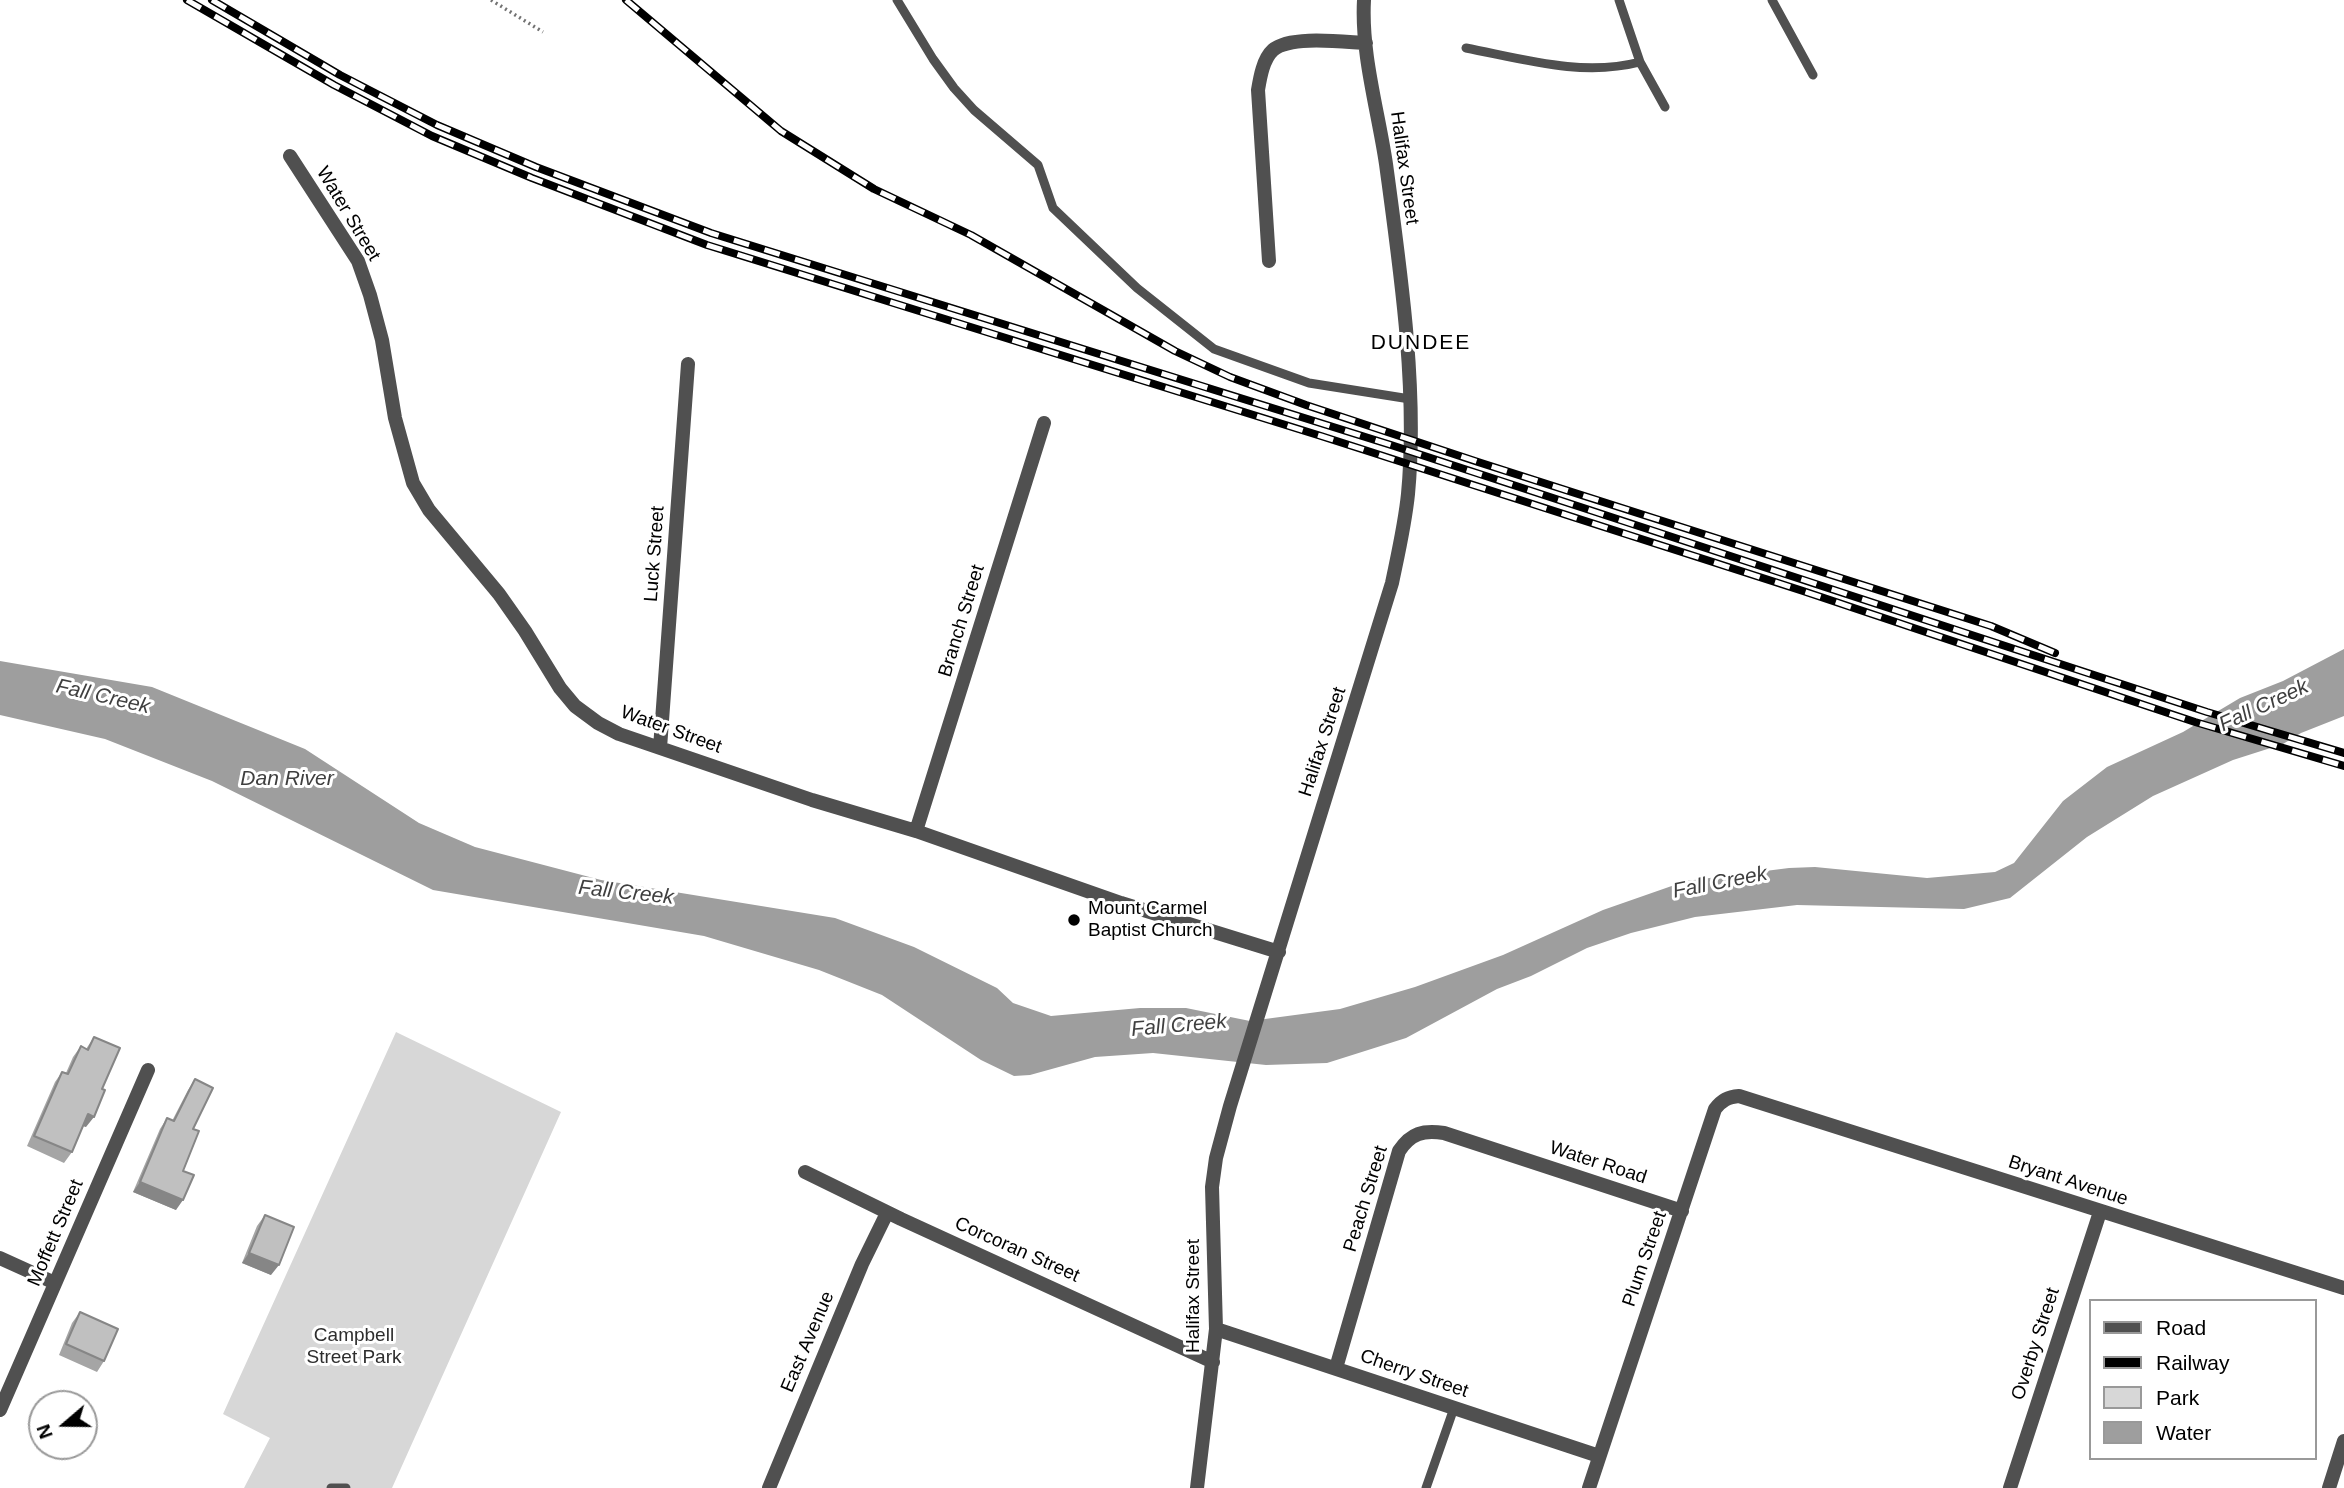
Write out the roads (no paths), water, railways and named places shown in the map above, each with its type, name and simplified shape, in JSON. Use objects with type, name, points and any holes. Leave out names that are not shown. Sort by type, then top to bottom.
[{"type":"street","name":"Halifax Street","points":[[1197,1488],[1216,1329],[1212,1187],[1216,1158],[1392,583],[1408,493],[1410,399],[1402,297],[1386,164],[1366,43],[1363,0]]},
{"type":"street","points":[[1269,261],[1258,90],[1260,76],[1268,57],[1283,44],[1314,41],[1366,43]]},
{"type":"street","name":"Water Street","points":[[290,156],[358,261],[382,340],[395,418],[413,482],[429,510],[526,631],[560,688],[575,706],[619,734],[812,800],[916,831],[1121,903],[1279,952]]},
{"type":"street","name":"Luck Street","points":[[660,748],[688,364]]},
{"type":"street","name":"Branch Street","points":[[916,831],[1044,423]]},
{"type":"street","name":"Moffett Street","points":[[0,1410],[148,1070]]},
{"type":"street","name":"Plum Street","points":[[1589,1488],[1715,1109],[1729,1097],[1739,1096],[1780,1109]]},
{"type":"street","name":"Bryant Avenue","points":[[1780,1109],[2344,1288]]},
{"type":"street","name":"Peach Street","points":[[1336,1368],[1399,1151],[1406,1140],[1417,1133],[1429,1131],[1444,1133],[1503,1152]]},
{"type":"street","name":"Water Road","points":[[1503,1152],[1682,1211]]},
{"type":"street","name":"Corcoran Street","points":[[805,1172],[887,1213],[1213,1362]]},
{"type":"street","name":"Overby Street","points":[[2010,1488],[2100,1212]]},
{"type":"street","name":"East Avenue","points":[[769,1488],[862,1264],[887,1213]]},
{"type":"street","points":[[0,1258],[55,1283]]},
{"type":"street","name":"Cherry Street","points":[[1216,1329],[1599,1456]]},
{"type":"street","points":[[2329,1488],[2344,1441]]},
{"type":"lane","points":[[897,0],[954,89],[974,110],[1038,165],[1053,208],[1138,288],[1213,349],[1309,383],[1410,399]]},
{"type":"lane","points":[[1619,0],[1640,62],[1665,107]]},
{"type":"lane","points":[[1772,0],[1814,75]]},
{"type":"lane","points":[[1466,48],[1563,67],[1617,68],[1640,62]]},
{"type":"lane","points":[[1426,1488],[1454,1408]]},
{"type":"lane","points":[[331,1488],[346,1488]]},
{"type":"water","name":"Dan River","points":[[2344,649],[2344,716],[2301,733],[2283,744],[2233,760],[2153,796],[2087,837],[2010,898],[1964,909],[1797,905],[1695,917],[1631,933],[1587,948],[1531,976],[1497,989],[1406,1038],[1327,1063],[1266,1065],[1153,1053],[1095,1057],[1030,1075],[1014,1076],[981,1060],[882,995],[819,970],[704,936],[433,890],[212,781],[105,739],[0,715],[0,661],[152,687],[305,749],[419,823],[475,847],[601,880],[835,918],[914,947],[997,988],[1013,1003],[1051,1016],[1140,1008],[1186,1008],[1250,1021],[1340,1009],[1415,987],[1503,955],[1603,910],[1686,881],[1815,867],[1927,878],[1995,872],[2014,863],[2063,801],[2107,767],[2183,732],[2240,698],[2283,681]]},
{"type":"railway","points":[[187,0],[334,85],[432,136],[532,178],[707,245],[1321,436],[1803,591],[2195,722],[2344,766]]},
{"type":"railway","points":[[212,0],[340,75],[437,125],[536,167],[711,233],[1391,445],[2207,712],[2344,753]]},
{"type":"railway","points":[[626,0],[781,131],[874,189],[971,235],[1175,351],[1230,377],[1478,462],[1991,626],[2055,653]]},
{"type":"place","name":"Mount Carmel Baptist Church","points":[[1074,920]]},
{"type":"district","name":"DUNDEE","points":[[1421,343]]},
{"type":"water label","name":"Fall Creek","points":[[103,697]]},
{"type":"water label","name":"Fall Creek","points":[[2264,706]]},
{"type":"water label","name":"Fall Creek","points":[[1720,883]]},
{"type":"water label","name":"Fall Creek","points":[[626,893]]},
{"type":"water label","name":"Fall Creek","points":[[1179,1026]]},
{"type":"park label","name":"Campbell Street Park","points":[[354,1347]]}]
